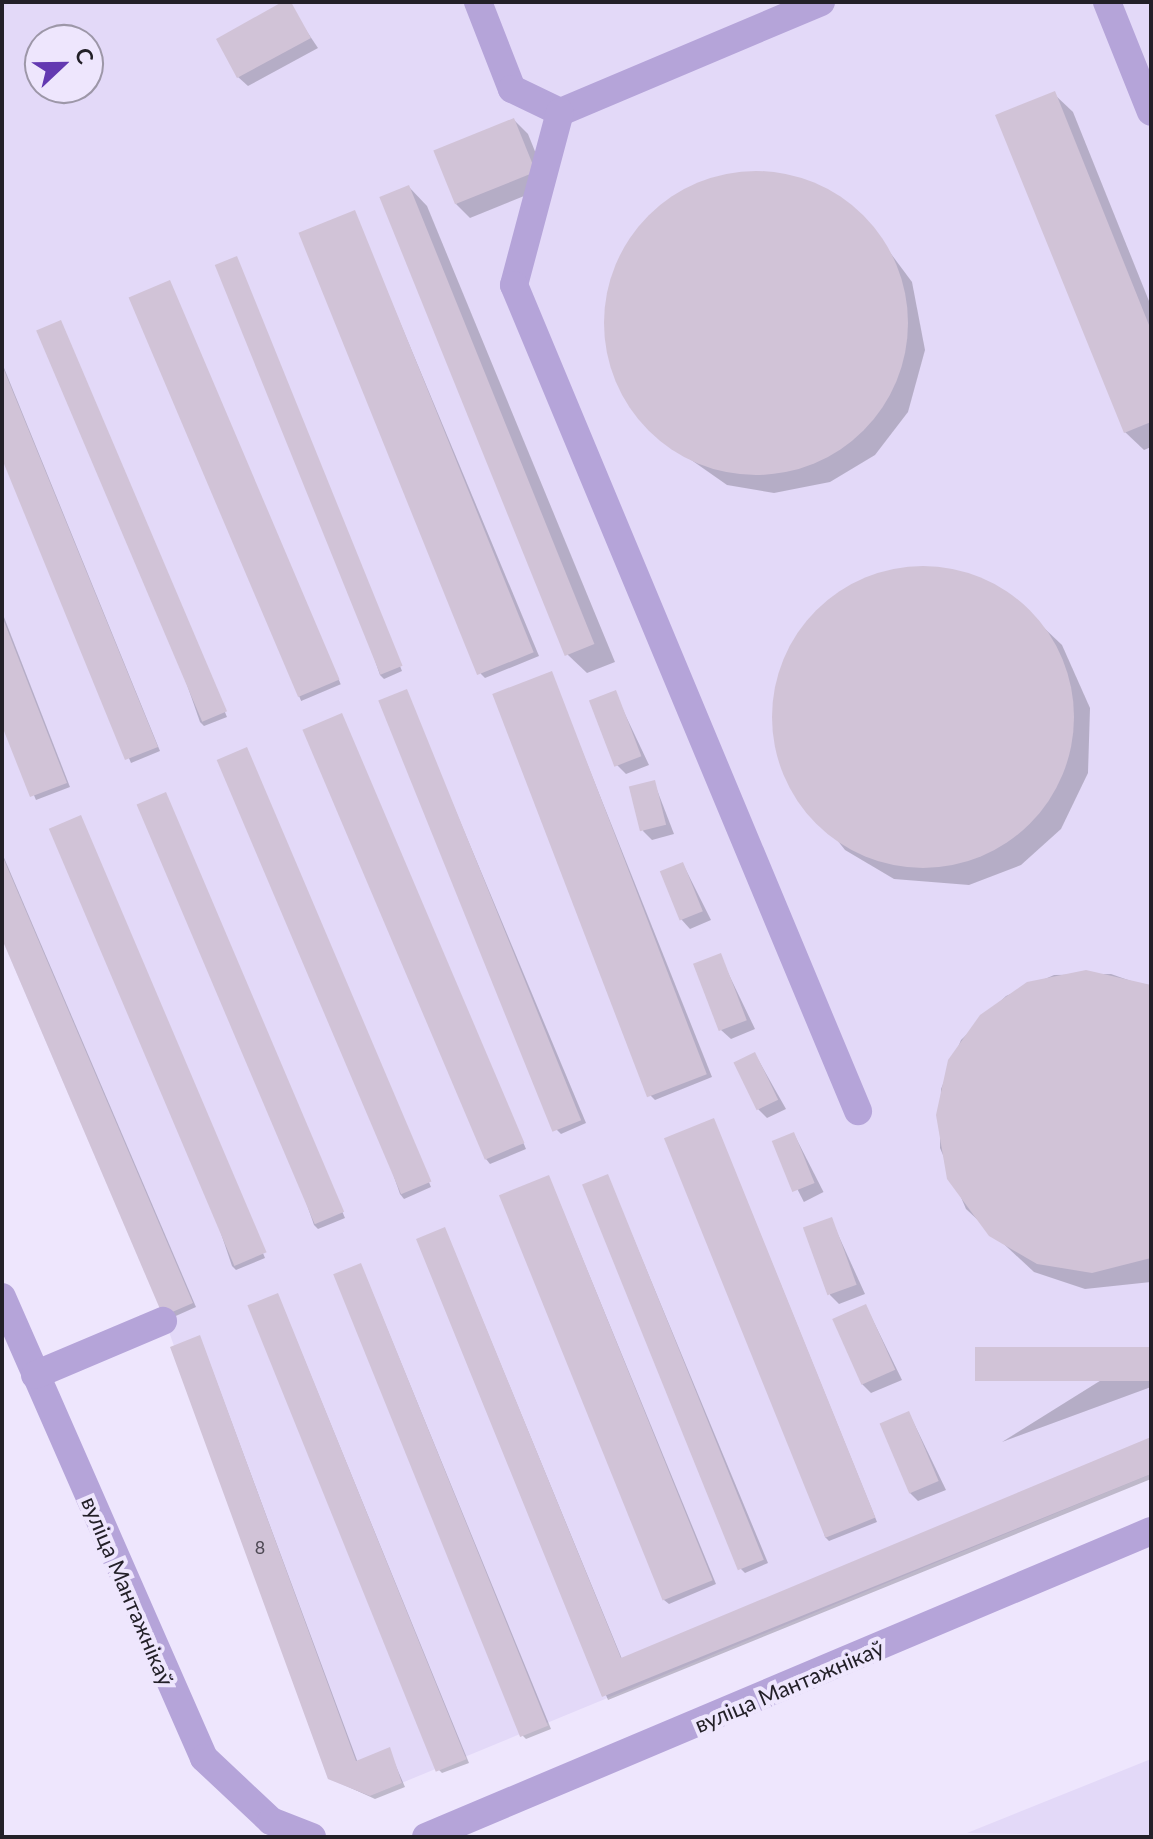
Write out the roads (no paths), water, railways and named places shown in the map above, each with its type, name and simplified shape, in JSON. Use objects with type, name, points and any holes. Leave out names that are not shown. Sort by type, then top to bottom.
[{"type":"street","points":[[478,2],[512,89],[560,112],[821,2]]},
{"type":"street","points":[[1107,2],[1151,112]]},
{"type":"street","points":[[560,112],[514,285],[858,1111]]},
{"type":"street","name":"вуліца Мантажнікаў","points":[[2,1297],[204,1758],[271,1821],[312,1837]]},
{"type":"street","points":[[35,1375],[163,1321]]},
{"type":"street","name":"вуліца Мантажнікаў","points":[[426,1837],[1151,1531]]}]
